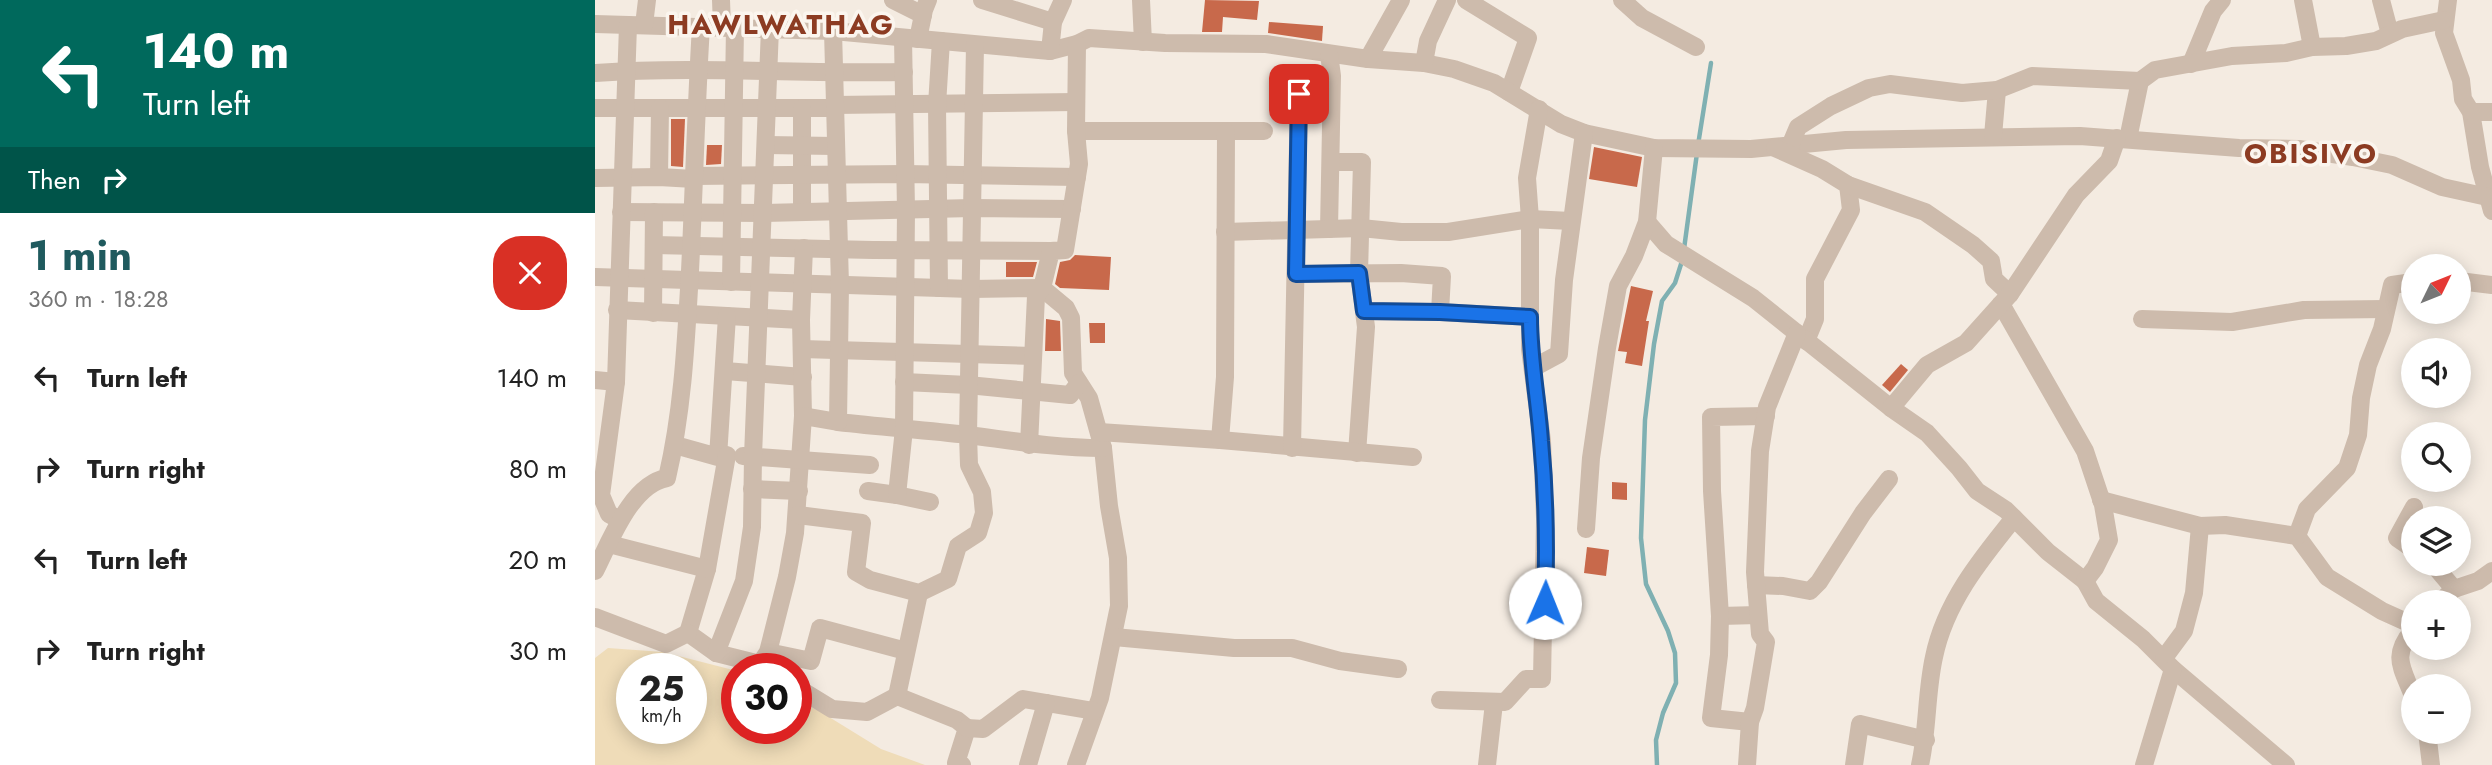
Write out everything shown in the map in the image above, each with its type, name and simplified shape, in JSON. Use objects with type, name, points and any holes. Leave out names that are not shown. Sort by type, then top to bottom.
[{"type":"street","points":[[620,520],[609,514],[601,495],[616,382],[626,71],[636,25],[647,0]]},
{"type":"street","points":[[721,0],[729,27],[734,71],[731,282]]},
{"type":"street","points":[[893,0],[926,8],[911,38],[904,72],[904,429],[897,495]]},
{"type":"street","points":[[982,0],[1053,22]]},
{"type":"street","points":[[1141,0],[1143,42]]},
{"type":"street","points":[[1424,63],[1428,41],[1447,0]]},
{"type":"street","points":[[1466,0],[1528,38],[1509,92]]},
{"type":"street","points":[[1622,0],[1642,18],[1696,47]]},
{"type":"street","points":[[2191,64],[2213,11],[2222,0]]},
{"type":"street","points":[[2303,0],[2312,47]]},
{"type":"street","points":[[2381,0],[2390,34]]},
{"type":"street","points":[[595,24],[833,31],[1050,51],[1089,38],[1143,42],[1266,44],[1368,59],[1424,63],[1477,76],[1539,109],[1561,124],[1584,133],[1654,148],[1782,146],[1846,140],[2081,136],[2239,148],[2299,149],[2392,165],[2442,187],[2490,202],[2472,112],[2463,99],[2462,80],[2444,33],[2448,0]]},
{"type":"street","points":[[1050,51],[1057,1]]},
{"type":"street","points":[[1368,59],[1399,1]]},
{"type":"street","points":[[1891,408],[1927,365],[1966,343],[2006,299],[2076,195],[2109,161],[2122,139],[2140,81],[2155,70],[2232,56],[2286,53],[2312,47],[2346,46],[2376,41],[2402,29],[2444,20]]},
{"type":"street","points":[[595,571],[626,508],[658,479],[667,478],[675,444],[688,314],[701,26]]},
{"type":"street","points":[[716,653],[744,581],[752,527],[770,28]]},
{"type":"street","points":[[833,31],[840,285],[838,422]]},
{"type":"street","points":[[939,288],[937,105],[941,41]]},
{"type":"street","points":[[798,515],[862,523],[856,572],[870,580],[919,593],[949,579],[958,547],[978,533],[983,513],[982,492],[969,465],[968,435],[975,44]]},
{"type":"street","points":[[653,245],[1065,250],[1079,164],[1076,131],[1077,44]]},
{"type":"street","points":[[1329,54],[1332,76],[1329,229]]},
{"type":"street","points":[[595,73],[699,70],[834,74],[904,72]]},
{"type":"street","points":[[1782,146],[1798,127],[1831,106],[1869,88],[1890,84],[1962,93],[1997,90],[2032,76],[2140,81]]},
{"type":"street","points":[[1993,136],[1997,90]]},
{"type":"street","points":[[1292,448],[1299,94]]},
{"type":"street","points":[[595,108],[767,109],[1076,102]]},
{"type":"street","points":[[659,177],[660,108]]},
{"type":"street","points":[[802,108],[802,211]]},
{"type":"street","points":[[1440,700],[1505,702],[1526,680],[1542,679],[1545,519],[1542,441],[1530,317],[1530,219],[1527,178],[1539,109]]},
{"type":"street","points":[[2472,112],[2492,112]]},
{"type":"street","points":[[1076,131],[1264,131]]},
{"type":"street","points":[[1220,440],[1225,377],[1226,132]]},
{"type":"street","points":[[1533,368],[1559,354],[1571,221],[1584,133]]},
{"type":"street","points":[[766,145],[835,146]]},
{"type":"street","points":[[1782,146],[1848,185],[1925,212],[1973,245],[1991,261],[1994,279],[2085,451],[2101,500],[2109,540],[2085,581]]},
{"type":"street","points":[[1586,529],[1591,458],[1618,285],[1635,256],[1647,222],[1654,148]]},
{"type":"street","points":[[1331,162],[1362,162],[1359,273],[1366,327],[1357,453]]},
{"type":"street","points":[[595,178],[694,178],[733,174],[1077,177]]},
{"type":"street","points":[[1747,765],[1750,759],[1750,722],[1755,708],[1766,642],[1760,634],[1756,585],[1760,451],[1767,407],[1802,337],[1815,318],[1815,279],[1851,210],[1848,185]]},
{"type":"street","points":[[621,212],[1072,209]]},
{"type":"street","points":[[653,313],[654,212]]},
{"type":"street","points":[[1226,232],[1361,228],[1401,232],[1448,232],[1530,219],[1571,221]]},
{"type":"street","points":[[1647,222],[1666,244],[1753,298],[1891,408],[1927,433],[1977,491],[2014,518],[2047,552],[2085,581],[2096,601],[2286,765]]},
{"type":"street","points":[[767,653],[787,577],[798,515],[803,416],[801,320],[804,248]]},
{"type":"street","points":[[1030,445],[1036,296],[1042,288],[1051,251]]},
{"type":"street","points":[[1296,274],[1442,276],[1440,312]]},
{"type":"street","points":[[595,277],[761,284],[1042,288],[1066,308],[1071,318],[1073,373],[1089,398],[1101,440],[1118,561],[1119,606],[1100,698],[1076,765]]},
{"type":"street","points":[[2471,282],[2492,285]]},
{"type":"street","points":[[2297,536],[2307,509],[2347,468],[2358,435],[2361,398],[2368,365],[2382,329],[2392,285],[2401,284]]},
{"type":"street","points":[[2142,319],[2232,322],[2304,310],[2385,309]]},
{"type":"street","points":[[617,310],[801,320]]},
{"type":"street","points":[[1364,311],[1530,317]]},
{"type":"street","points":[[595,617],[666,644],[688,633],[706,569],[723,456],[727,316]]},
{"type":"street","points":[[802,349],[1034,356]]},
{"type":"street","points":[[725,372],[803,377]]},
{"type":"street","points":[[595,380],[616,382]]},
{"type":"street","points":[[904,382],[1070,395],[1079,383]]},
{"type":"street","points":[[803,416],[1030,445],[1101,440],[1220,440],[1413,457]]},
{"type":"street","points":[[1750,722],[1710,718],[1719,655],[1720,616],[1712,491],[1711,417],[1766,416]]},
{"type":"street","points":[[675,444],[723,456],[800,459],[870,466]]},
{"type":"street","points":[[1756,585],[1810,591],[1819,583],[1863,513],[1889,480]]},
{"type":"street","points":[[752,489],[799,491]]},
{"type":"street","points":[[867,491],[930,502]]},
{"type":"street","points":[[2101,500],[2200,526],[2225,525],[2297,536],[2327,577],[2401,621]]},
{"type":"street","points":[[1920,765],[1926,740],[1934,657],[1948,616],[1971,571],[2014,518]]},
{"type":"street","points":[[2144,765],[2169,664],[2184,631],[2194,593],[2200,526]]},
{"type":"street","points":[[603,550],[706,569]]},
{"type":"street","points":[[2443,576],[2454,589],[2478,582],[2492,571]]},
{"type":"street","points":[[812,697],[832,709],[867,712],[897,696],[919,593]]},
{"type":"street","points":[[1720,616],[1758,615]]},
{"type":"street","points":[[812,657],[820,628],[907,651]]},
{"type":"street","points":[[688,633],[721,654]]},
{"type":"street","points":[[1114,637],[1234,648],[1292,648],[1341,661],[1398,669]]},
{"type":"street","points":[[2401,648],[2398,658],[2404,674]]},
{"type":"street","points":[[897,696],[957,720],[967,728],[983,729],[1023,699],[1094,711]]},
{"type":"street","points":[[1028,765],[1046,703]]},
{"type":"street","points":[[1487,765],[1494,703]]},
{"type":"street","points":[[1854,765],[1860,724],[1926,740]]},
{"type":"street","points":[[962,765],[956,763],[967,728]]},
{"type":"street","points":[[2428,744],[2431,765]]},
{"type":"sand","points":[[608,648],[667,653],[616,653],[616,744],[707,744],[707,663],[721,667],[721,744],[812,744],[812,708],[881,749],[925,765],[595,765],[595,658]]},
{"type":"building","points":[[1205,0],[1259,1],[1257,20],[1223,17],[1222,32],[1202,32]]},
{"type":"building","points":[[1269,22],[1323,26],[1322,41],[1268,33]]},
{"type":"building","points":[[671,119],[685,119],[683,167],[671,166]]},
{"type":"building","points":[[707,145],[722,145],[721,164],[706,165]]},
{"type":"building","points":[[1594,147],[1642,157],[1637,187],[1589,179]]},
{"type":"building","points":[[1075,255],[1111,257],[1109,290],[1060,288],[1055,284],[1060,262],[1070,260]]},
{"type":"building","points":[[1006,262],[1037,262],[1033,277],[1006,277]]},
{"type":"building","points":[[1631,286],[1653,291],[1646,321],[1649,321],[1642,366],[1625,363],[1627,352],[1618,351]]},
{"type":"building","points":[[1046,319],[1060,321],[1061,351],[1045,351]]},
{"type":"building","points":[[1089,323],[1105,323],[1105,343],[1090,343]]},
{"type":"building","points":[[1901,364],[1908,370],[1890,392],[1882,385]]},
{"type":"building","points":[[1612,482],[1627,483],[1627,500],[1612,499]]},
{"type":"building","points":[[1587,547],[1609,550],[1606,576],[1584,573]]},
{"type":"waterway","points":[[1698,145],[1711,63]]},
{"type":"waterway","points":[[1684,249],[1697,153]]},
{"type":"waterway","points":[[1657,765],[1656,740],[1663,713],[1676,683],[1675,653],[1646,584],[1641,538],[1645,420],[1662,301],[1675,283],[1682,261]]},
{"type":"district","name":"HAWLWATHAG","points":[[781,24]]},
{"type":"district","name":"OBISIVO","points":[[2311,153]]},
{"type":"route","points":[[1299,94],[1296,274],[1359,273],[1364,311],[1530,317],[1530,349],[1542,441],[1545,603]]}]
